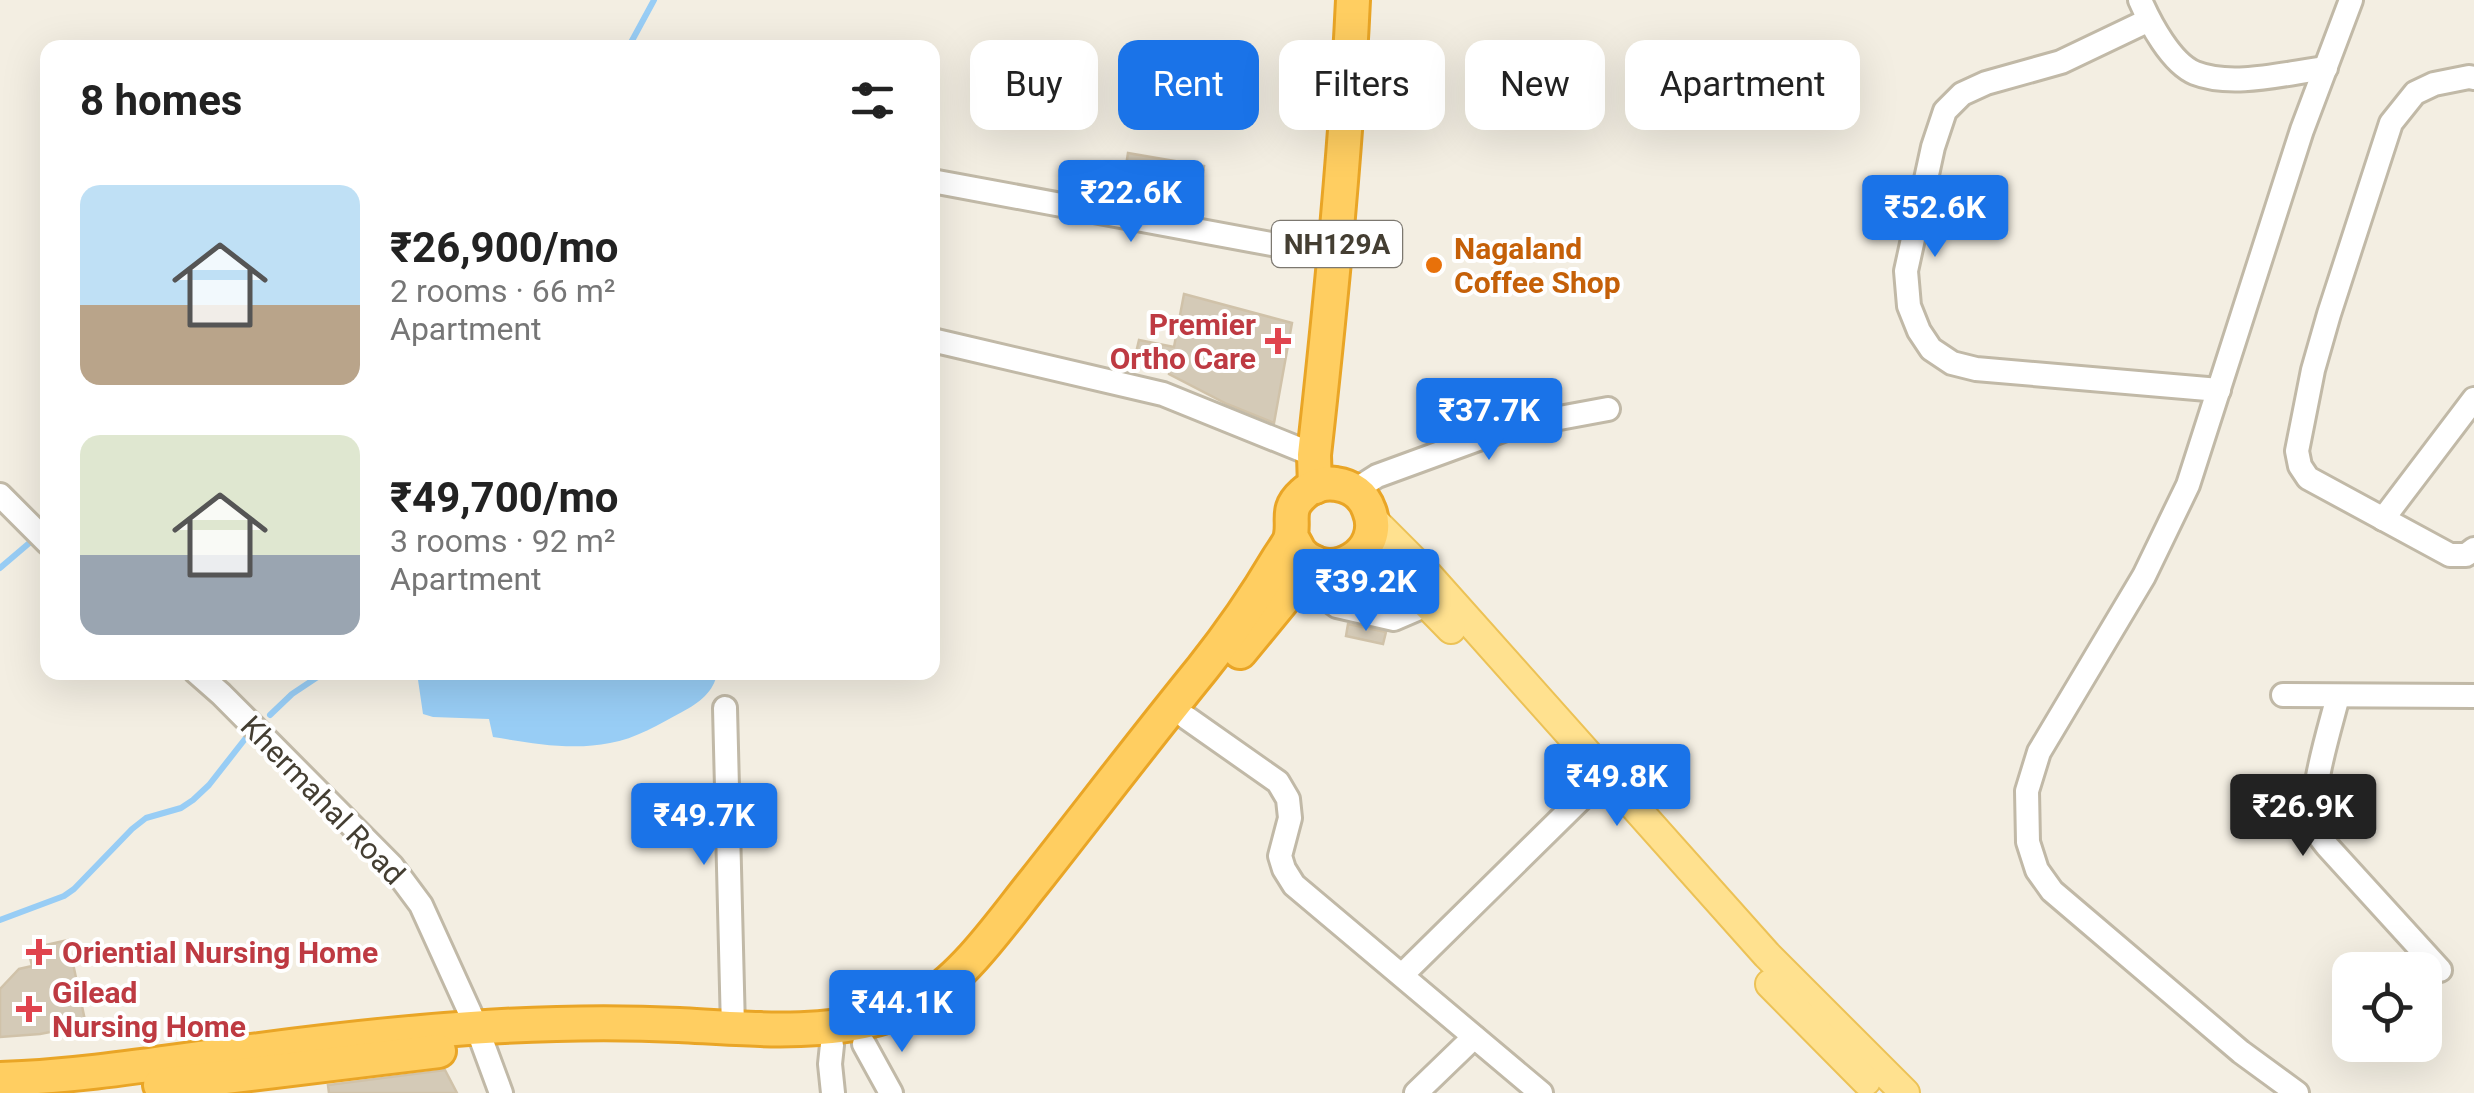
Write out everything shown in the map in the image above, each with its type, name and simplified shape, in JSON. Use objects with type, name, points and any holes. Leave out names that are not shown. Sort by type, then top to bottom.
[{"type":"highway","name":"NH129A","points":[[1330,479],[1336,256],[1353,0]]},
{"type":"highway","name":"NH129A","points":[[1330,479],[1372,0]]},
{"type":"highway","points":[[0,1078],[80,1074],[303,1044],[481,1038],[848,1044],[901,1034],[932,1020],[972,988],[1306,571],[1348,563],[1362,553],[1369,543],[1373,520],[1368,503],[1330,479],[1302,494],[1290,521],[1291,536],[1306,571]]},
{"type":"highway","points":[[70,1093],[180,1083],[571,1024],[834,1028],[876,1021],[905,1010],[931,996],[987,940],[1224,642],[1291,536]]},
{"type":"main road","points":[[1373,520],[1428,575],[1766,955],[1905,1093]]},
{"type":"main road","points":[[1362,553],[1429,604],[1805,1022],[1878,1093]]},
{"type":"street","points":[[2297,1093],[2241,1052],[2052,891],[2038,870],[2028,842],[2027,791],[2038,752],[2152,561],[2188,486],[2302,130],[2352,0]]},
{"type":"street","points":[[2219,390],[1994,371],[1952,363],[1930,349],[1910,306],[1906,271],[1933,147],[1945,111],[1962,94],[2062,62],[2144,10],[2170,52],[2192,72],[2229,81],[2326,68]]},
{"type":"street","points":[[2474,78],[2434,84],[2415,92],[2391,123],[2313,370],[2298,451],[2300,466],[2308,478],[2450,555],[2474,549]]},
{"type":"street","points":[[940,182],[1336,256]]},
{"type":"street","points":[[940,342],[1162,394],[1330,479],[1367,480],[1511,427],[1608,409]]},
{"type":"street","points":[[2383,519],[2474,399]]},
{"type":"street","points":[[0,496],[40,535]]},
{"type":"street","points":[[1306,571],[1337,606],[1394,619],[1429,604]]},
{"type":"street","name":"Khermahal Road","points":[[205,680],[392,866],[421,906],[481,1038],[499,1092]]},
{"type":"street","points":[[2283,695],[2474,696]]},
{"type":"street","points":[[2338,696],[2314,800],[2318,833],[2424,952]]},
{"type":"street","points":[[726,708],[733,1028]]},
{"type":"street","points":[[1186,718],[1278,782],[1288,799],[1290,818],[1280,856],[1294,884],[1542,1093]]},
{"type":"street","points":[[1402,975],[1594,787]]},
{"type":"street","points":[[1416,1093],[1474,1037]]},
{"type":"street","points":[[833,1093],[830,1064],[848,1044],[891,1093]]},
{"type":"water","points":[[418,680],[715,680],[705,696],[665,721],[638,735],[595,745],[551,745],[493,737],[489,719],[423,714]]},
{"type":"building","points":[[1128,153],[1204,166],[1197,210],[1121,198]]},
{"type":"building","points":[[1184,294],[1292,323],[1274,423],[1169,374],[1171,364],[1135,357],[1139,340],[1174,347]]},
{"type":"building","points":[[1348,624],[1386,632],[1383,644],[1346,636]]},
{"type":"building","points":[[68,940],[86,1025],[0,1037],[0,989],[19,969],[32,966],[28,949]]},
{"type":"building","points":[[445,1070],[457,1093],[329,1093],[328,1085]]},
{"type":"waterway","points":[[632,40],[654,0]]},
{"type":"waterway","points":[[0,568],[34,539]]},
{"type":"waterway","points":[[270,715],[313,680]]},
{"type":"waterway","points":[[0,920],[74,889],[146,818],[181,808],[193,800],[245,739]]},
{"type":"place","name":"Nagaland Coffee Shop","points":[[1434,265]]},
{"type":"place","name":"Premier Ortho Care","points":[[1278,341]]},
{"type":"place","name":"Oriential Nursing Home","points":[[39,952]]},
{"type":"place","name":"Gilead Nursing Home","points":[[29,1009]]}]
